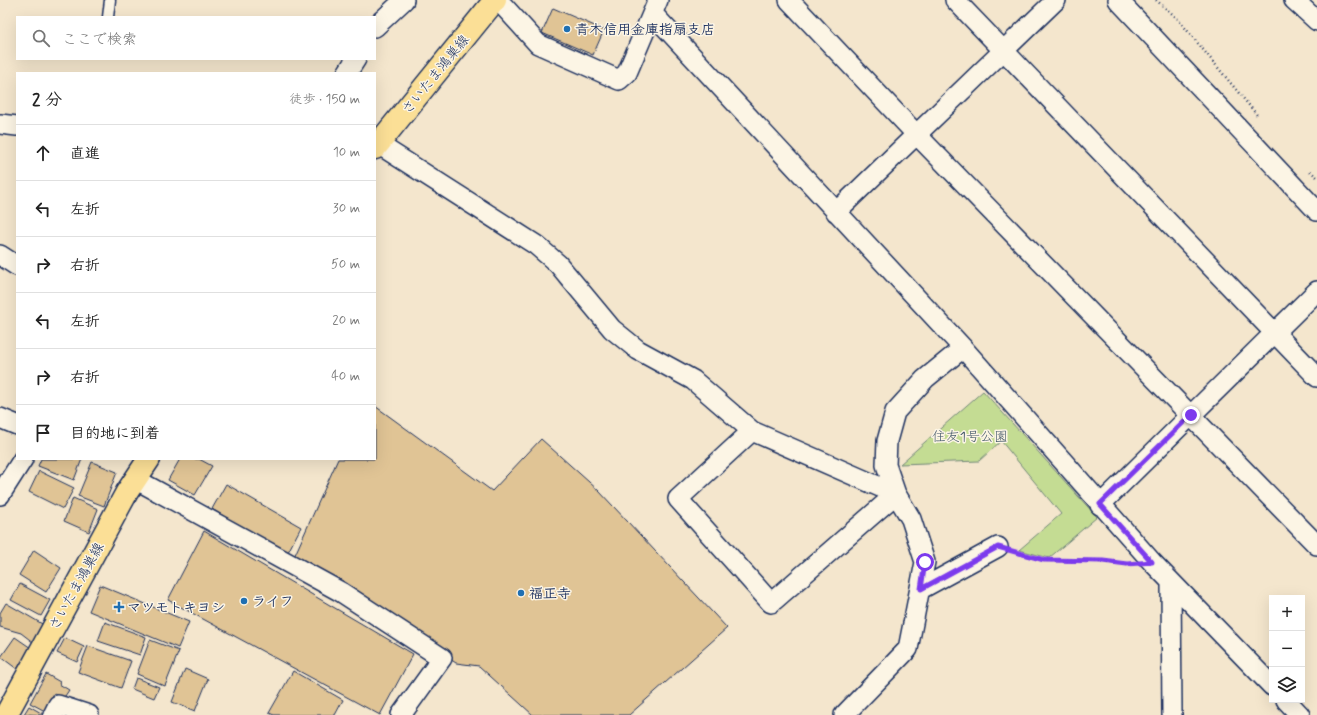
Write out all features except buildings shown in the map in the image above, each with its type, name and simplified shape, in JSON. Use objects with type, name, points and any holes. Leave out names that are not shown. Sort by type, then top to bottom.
[{"type":"main road","name":"さいたま鴻巣線","points":[[377,146],[497,0]]},
{"type":"main road","name":"さいたま鴻巣線","points":[[6,715],[135,479],[148,460]]},
{"type":"street","points":[[376,26],[404,0]]},
{"type":"street","points":[[497,0],[538,44],[619,80],[627,73],[638,43],[656,7],[836,212],[963,348],[1152,562],[1269,683]]},
{"type":"street","points":[[789,0],[916,134],[1317,545]]},
{"type":"street","points":[[955,0],[1317,377]]},
{"type":"street","points":[[836,212],[1056,0]]},
{"type":"street","points":[[1118,0],[1311,201],[1317,211]]},
{"type":"street","points":[[1294,0],[1317,22]]},
{"type":"street","points":[[348,72],[355,60]]},
{"type":"street","points":[[0,124],[16,126]]},
{"type":"street","points":[[377,146],[536,245],[558,264],[612,329],[638,350],[693,380],[752,431],[896,494]]},
{"type":"street","points":[[0,254],[16,265]]},
{"type":"street","points":[[1100,504],[1317,290]]},
{"type":"street","points":[[844,715],[908,649],[921,589],[925,562],[911,519],[896,494],[886,465],[887,441],[895,412],[925,379],[963,348]]},
{"type":"street","points":[[0,418],[16,425]]},
{"type":"street","points":[[752,431],[678,499],[771,603],[896,494]]},
{"type":"street","points":[[0,495],[22,460]]},
{"type":"street","points":[[135,479],[341,592],[442,658],[401,715]]},
{"type":"street","points":[[921,589],[998,547]]},
{"type":"street","points":[[1171,582],[1172,715]]},
{"type":"street","points":[[1289,703],[1300,715]]},
{"type":"street","points":[[53,715],[58,705],[89,715]]},
{"type":"lane","points":[[108,16],[110,0]]},
{"type":"path","points":[[1156,0],[1177,18],[1260,119]]},
{"type":"path","points":[[1306,168],[1317,177]]},
{"type":"path","points":[[998,547],[1044,560],[1103,561],[1127,564],[1152,562]]},
{"type":"green space","name":"住友1号公園","points":[[983,391],[1097,517],[1049,558],[1019,550],[1061,514],[1001,441],[979,461],[900,464]]},
{"type":"place","name":"青木信用金庫指扇支店","points":[[567,29]]},
{"type":"place","name":"福正寺","points":[[521,593]]},
{"type":"place","name":"ライフ","points":[[244,601]]},
{"type":"place","name":"マツモトキヨシ","points":[[119,607]]},
{"type":"route","points":[[925,562],[921,589],[998,547],[1044,560],[1103,561],[1127,564],[1152,562],[1100,504],[1191,415]]}]
